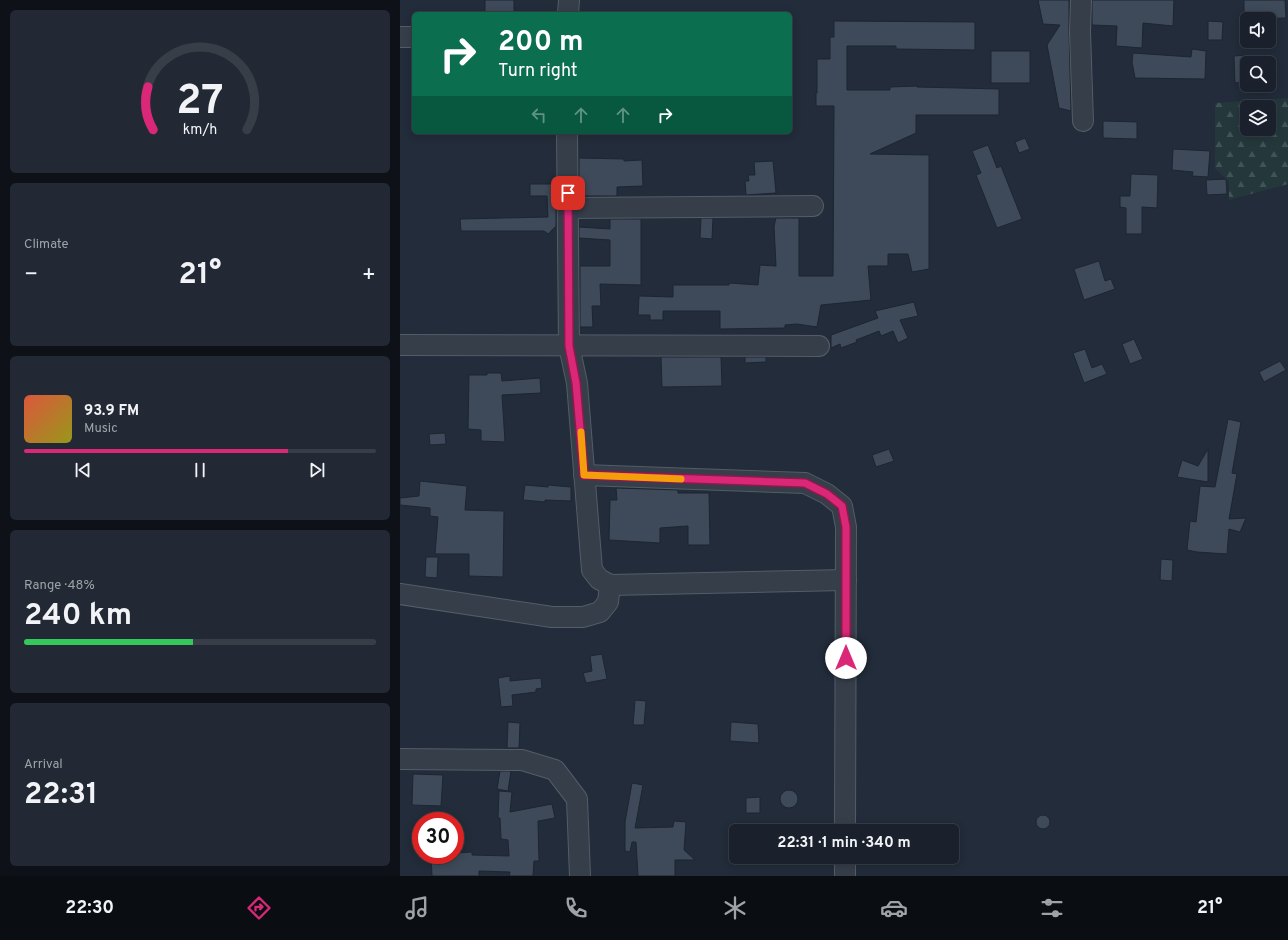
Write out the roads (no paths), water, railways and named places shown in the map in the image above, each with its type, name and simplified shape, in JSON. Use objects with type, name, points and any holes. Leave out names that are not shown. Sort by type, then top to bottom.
[{"type":"street","points":[[568,12],[569,0]]},
{"type":"street","points":[[1081,0],[1080,32],[1083,121]]},
{"type":"street","points":[[400,37],[412,37]]},
{"type":"street","points":[[567,134],[569,346],[576,383],[592,570],[599,579],[610,585],[846,580]]},
{"type":"street","points":[[568,208],[813,206]]},
{"type":"street","points":[[400,345],[819,346]]},
{"type":"street","points":[[584,475],[805,483],[827,494],[842,506],[846,527],[845,824]]},
{"type":"street","points":[[400,594],[552,617],[583,616],[600,612],[608,602],[610,585]]},
{"type":"street","points":[[400,759],[522,760],[555,770],[577,799],[580,876]]},
{"type":"street","points":[[845,864],[845,876]]}]
